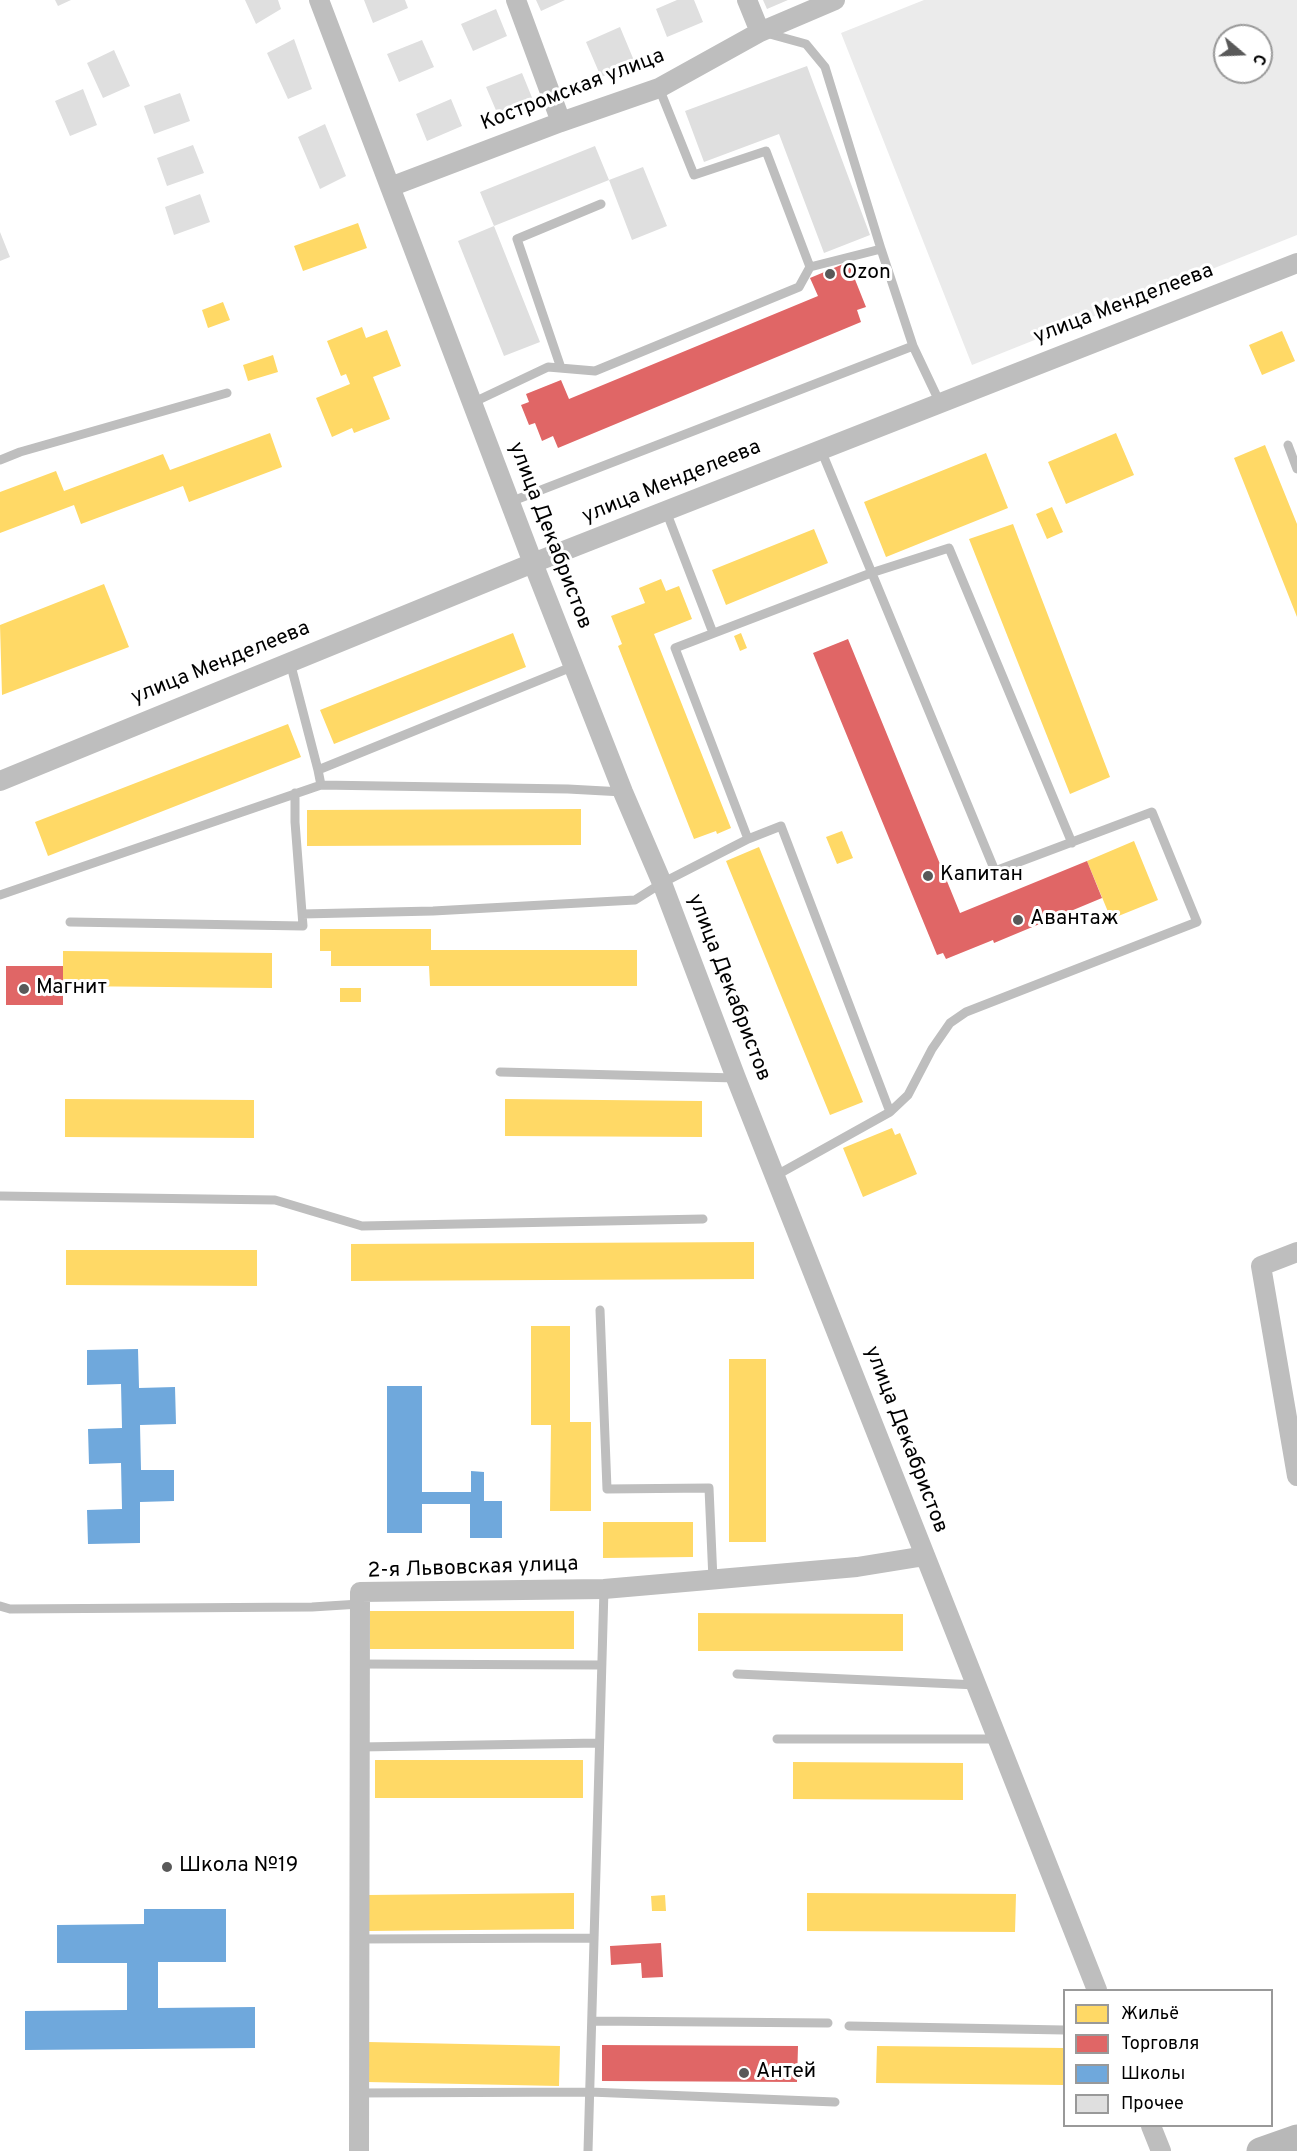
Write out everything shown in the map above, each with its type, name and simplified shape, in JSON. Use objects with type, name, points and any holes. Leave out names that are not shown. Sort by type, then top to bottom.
[{"type":"main road","points":[[1260,2151],[1297,2138]]},
{"type":"street","name":"улица Декабристов","points":[[319,0],[533,563],[623,792],[662,883],[736,1078],[1097,1989]]},
{"type":"street","points":[[516,0],[561,122]]},
{"type":"street","points":[[747,0],[760,32]]},
{"type":"street","name":"Костромская улица","points":[[390,187],[561,122],[659,88],[760,32],[835,0]]},
{"type":"street","name":"улица Менделеева","points":[[0,781],[533,563],[1297,263]]},
{"type":"street","points":[[1297,1252],[1261,1266],[1297,1476]]},
{"type":"street","name":"2-я Львовская улица","points":[[359,2151],[360,1592],[604,1589],[857,1567],[925,1556]]},
{"type":"street","points":[[1151,2127],[1161,2151]]},
{"type":"lane","points":[[760,32],[806,44],[825,67],[913,346],[940,403]]},
{"type":"lane","points":[[659,88],[694,175],[766,151],[810,267]]},
{"type":"lane","points":[[561,368],[517,239],[601,204]]},
{"type":"lane","points":[[472,403],[548,367],[595,371],[799,287],[810,267],[881,249]]},
{"type":"lane","points":[[510,502],[913,346]]},
{"type":"lane","points":[[0,460],[20,452],[226,393]]},
{"type":"lane","points":[[1288,445],[1297,469]]},
{"type":"lane","points":[[775,1176],[890,1112],[908,1095],[932,1049],[950,1023],[966,1012],[1197,922],[1152,812],[995,871],[821,450]]},
{"type":"lane","points":[[666,511],[713,633]]},
{"type":"lane","points":[[748,839],[675,648],[871,573],[949,548],[1072,843]]},
{"type":"lane","points":[[290,662],[321,785]]},
{"type":"lane","points":[[318,770],[574,666]]},
{"type":"lane","points":[[0,895],[321,785],[623,792]]},
{"type":"lane","points":[[70,922],[303,926],[295,822],[296,793]]},
{"type":"lane","points":[[302,914],[433,911],[635,900],[662,883],[748,839],[781,826],[890,1112]]},
{"type":"lane","points":[[500,1072],[736,1078]]},
{"type":"lane","points":[[0,1196],[275,1200],[362,1226],[703,1219]]},
{"type":"lane","points":[[600,1310],[607,1489],[709,1488],[713,1580]]},
{"type":"lane","points":[[588,2151],[604,1589]]},
{"type":"lane","points":[[0,1606],[10,1609],[360,1604]]},
{"type":"lane","points":[[360,1664],[602,1665]]},
{"type":"lane","points":[[737,1674],[977,1685]]},
{"type":"lane","points":[[777,1739],[998,1739]]},
{"type":"lane","points":[[360,1747],[599,1743]]},
{"type":"lane","points":[[360,1939],[594,1938]]},
{"type":"lane","points":[[592,2021],[828,2023]]},
{"type":"lane","points":[[849,2026],[1063,2030]]},
{"type":"lane","points":[[359,2093],[590,2092],[835,2102]]},
{"type":"shaded area","points":[[924,0],[1297,0],[1297,235],[972,365],[841,33]]},
{"type":"building: Жильё","points":[[358,223],[367,248],[303,271],[294,246]]},
{"type":"building: Жильё","points":[[223,302],[230,320],[208,328],[202,310]]},
{"type":"building: Жильё","points":[[362,327],[366,338],[387,330],[401,366],[373,377],[390,419],[354,433],[352,428],[332,437],[316,398],[350,384],[346,374],[341,376],[327,341]]},
{"type":"building: Жильё","points":[[1282,331],[1295,361],[1262,375],[1249,345]]},
{"type":"building: Жильё","points":[[273,355],[278,372],[248,381],[243,365]]},
{"type":"building: Жильё","points":[[270,433],[282,467],[189,502],[183,486],[81,524],[74,505],[0,533],[0,492],[56,471],[64,491],[163,454],[170,470]]},
{"type":"building: Жильё","points":[[1116,433],[1134,475],[1066,504],[1048,462]]},
{"type":"building: Жильё","points":[[1265,445],[1297,524],[1297,617],[1234,458]]},
{"type":"building: Жильё","points":[[986,453],[1008,508],[886,557],[864,502]]},
{"type":"building: Жильё","points":[[1052,507],[1063,532],[1047,539],[1036,514]]},
{"type":"building: Жильё","points":[[1013,524],[1110,777],[1070,794],[969,539]]},
{"type":"building: Жильё","points":[[814,529],[828,563],[726,605],[712,570]]},
{"type":"building: Жильё","points":[[661,579],[666,591],[679,586],[692,619],[654,634],[731,828],[694,839],[618,646],[622,644],[611,616],[645,603],[639,588]]},
{"type":"building: Жильё","points":[[104,584],[129,647],[2,695],[0,625]]},
{"type":"building: Жильё","points":[[513,633],[526,667],[334,744],[320,710]]},
{"type":"building: Жильё","points":[[741,633],[747,648],[740,651],[734,636]]},
{"type":"building: Жильё","points":[[288,724],[301,757],[48,856],[35,822]]},
{"type":"building: Жильё","points":[[581,809],[581,845],[307,846],[307,810]]},
{"type":"building: Жильё","points":[[842,831],[853,858],[837,864],[826,837]]},
{"type":"building: Жильё","points":[[1134,841],[1158,900],[1111,919],[1087,861]]},
{"type":"building: Жильё","points":[[759,847],[863,1102],[830,1115],[726,861]]},
{"type":"building: Жильё","points":[[320,929],[431,929],[431,950],[637,950],[637,986],[430,986],[429,966],[331,966],[331,951],[320,951]]},
{"type":"building: Жильё","points":[[63,951],[272,953],[272,988],[63,986]]},
{"type":"building: Жильё","points":[[340,988],[361,988],[361,1002],[340,1002]]},
{"type":"building: Жильё","points":[[65,1099],[254,1100],[254,1138],[65,1137]]},
{"type":"building: Жильё","points":[[505,1099],[702,1101],[702,1137],[505,1136]]},
{"type":"building: Жильё","points":[[892,1128],[895,1135],[900,1133],[917,1174],[863,1197],[843,1148]]},
{"type":"building: Жильё","points":[[754,1242],[754,1279],[351,1281],[351,1244]]},
{"type":"building: Жильё","points":[[66,1250],[257,1250],[257,1286],[66,1285]]},
{"type":"building: Жильё","points":[[531,1326],[570,1326],[570,1422],[591,1422],[591,1511],[550,1511],[551,1425],[531,1425]]},
{"type":"building: Жильё","points":[[729,1359],[766,1359],[766,1542],[729,1542]]},
{"type":"building: Жильё","points":[[603,1522],[693,1522],[693,1557],[603,1558]]},
{"type":"building: Жильё","points":[[370,1611],[574,1611],[574,1649],[370,1649]]},
{"type":"building: Жильё","points":[[698,1613],[903,1614],[903,1651],[698,1651]]},
{"type":"building: Жильё","points":[[375,1760],[583,1760],[583,1798],[375,1798]]},
{"type":"building: Жильё","points":[[793,1762],[963,1763],[963,1800],[793,1799]]},
{"type":"building: Жильё","points":[[574,1893],[574,1929],[369,1931],[369,1895]]},
{"type":"building: Жильё","points":[[807,1893],[1016,1894],[1015,1932],[807,1931]]},
{"type":"building: Жильё","points":[[665,1895],[666,1911],[652,1911],[651,1896]]},
{"type":"building: Жильё","points":[[368,2042],[560,2046],[559,2086],[367,2082]]},
{"type":"building: Жильё","points":[[877,2046],[1063,2048],[1063,2085],[876,2083]]},
{"type":"building: Торговля","points":[[848,262],[866,307],[857,310],[861,322],[558,448],[553,436],[542,441],[535,423],[529,425],[521,405],[529,402],[526,394],[561,380],[569,399],[818,296],[810,278]]},
{"type":"building: Торговля","points":[[848,639],[960,913],[1087,861],[1102,898],[994,943],[993,940],[946,959],[943,953],[937,955],[813,653]]},
{"type":"building: Торговля","points":[[6,966],[63,966],[63,1005],[6,1005]]},
{"type":"building: Торговля","points":[[661,1943],[663,1977],[642,1978],[641,1963],[611,1965],[610,1946]]},
{"type":"building: Торговля","points":[[602,2045],[798,2046],[797,2082],[602,2081]]},
{"type":"building: Школы","points":[[138,1349],[139,1388],[175,1387],[176,1424],[140,1425],[141,1470],[174,1470],[174,1501],[140,1502],[140,1543],[88,1544],[87,1510],[122,1509],[121,1463],[89,1464],[88,1429],[122,1428],[121,1384],[87,1385],[87,1350]]},
{"type":"building: Школы","points":[[387,1386],[422,1386],[422,1492],[471,1492],[471,1471],[484,1472],[484,1501],[502,1501],[502,1538],[470,1538],[470,1504],[422,1504],[422,1533],[387,1533]]},
{"type":"building: Школы","points":[[144,1909],[226,1909],[226,1962],[158,1962],[158,2008],[255,2007],[255,2048],[25,2050],[25,2011],[127,2010],[127,1963],[57,1963],[57,1925],[144,1924]]},
{"type":"building: Прочее","points":[[55,0],[71,0],[58,6]]},
{"type":"building: Прочее","points":[[245,0],[278,0],[281,9],[256,24]]},
{"type":"building: Прочее","points":[[364,0],[405,0],[408,8],[373,23]]},
{"type":"building: Прочее","points":[[536,0],[565,0],[541,11]]},
{"type":"building: Прочее","points":[[677,0],[694,0],[703,22],[667,37],[656,9]]},
{"type":"building: Прочее","points":[[763,0],[788,0],[767,9]]},
{"type":"building: Прочее","points":[[496,9],[507,36],[473,51],[461,24]]},
{"type":"building: Прочее","points":[[620,27],[635,63],[601,77],[586,42]]},
{"type":"building: Прочее","points":[[294,39],[312,89],[288,99],[267,53]]},
{"type":"building: Прочее","points":[[422,40],[434,67],[399,82],[387,54]]},
{"type":"building: Прочее","points":[[114,50],[130,86],[103,98],[87,63]]},
{"type":"building: Прочее","points":[[807,66],[870,235],[824,253],[779,134],[704,162],[685,111]]},
{"type":"building: Прочее","points":[[522,73],[533,100],[498,115],[486,87]]},
{"type":"building: Прочее","points":[[83,89],[97,125],[70,136],[55,101]]},
{"type":"building: Прочее","points":[[180,93],[190,121],[154,134],[144,106]]},
{"type":"building: Прочее","points":[[451,99],[462,126],[427,141],[416,114]]},
{"type":"building: Прочее","points":[[325,124],[346,176],[320,189],[298,137]]},
{"type":"building: Прочее","points":[[193,145],[204,173],[167,186],[157,158]]},
{"type":"building: Прочее","points":[[595,146],[609,180],[494,226],[480,192]]},
{"type":"building: Прочее","points":[[643,167],[667,226],[632,240],[609,180]]},
{"type":"building: Прочее","points":[[200,194],[210,222],[174,235],[165,207]]},
{"type":"building: Прочее","points":[[494,226],[540,342],[504,356],[458,241]]},
{"type":"building: Прочее","points":[[0,232],[10,257],[0,261]]},
{"type":"place","name":"Ozon","points":[[830,274]]},
{"type":"place","name":"Капитан","points":[[928,876]]},
{"type":"place","name":"Авантаж","points":[[1018,920]]},
{"type":"place","name":"Магнит","points":[[24,989]]},
{"type":"place","name":"Школа №19","points":[[167,1867]]},
{"type":"place","name":"Антей","points":[[744,2073]]}]
